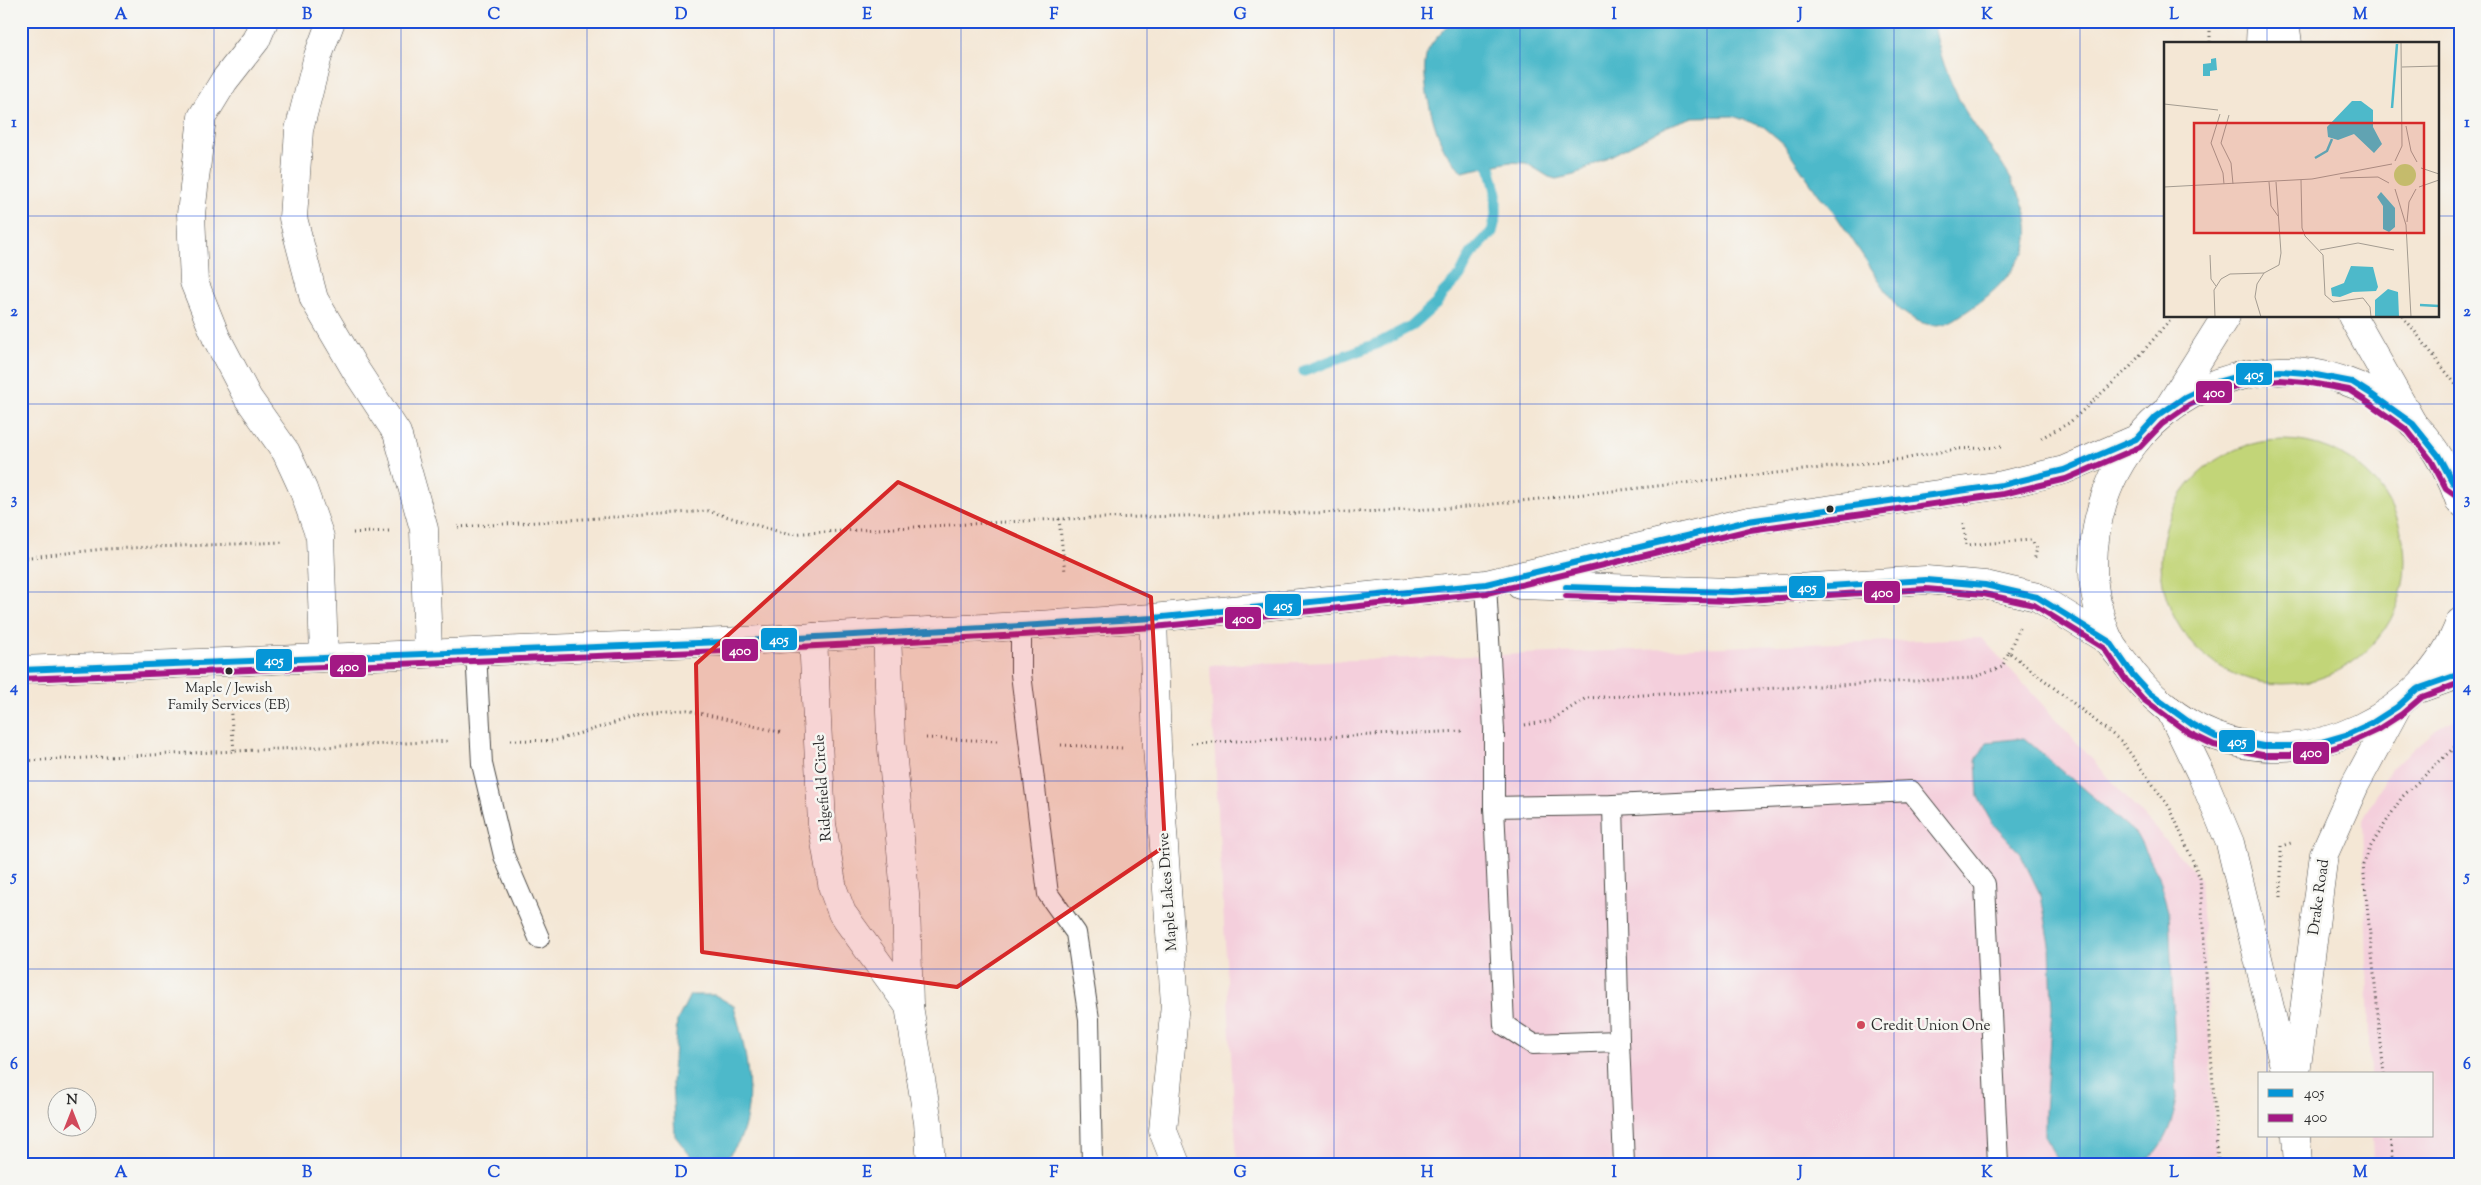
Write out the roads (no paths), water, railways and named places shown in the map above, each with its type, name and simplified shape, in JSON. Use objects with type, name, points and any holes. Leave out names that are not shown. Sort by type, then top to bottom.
[{"type":"street","points":[[264,21],[256,40],[224,80],[202,118],[191,214],[194,282],[216,337],[239,380],[286,452],[303,489],[320,538],[324,656]]},
{"type":"street","points":[[331,21],[318,56],[299,130],[293,218],[314,300],[355,369],[398,433],[424,529],[428,652]]},
{"type":"street","points":[[2260,42],[2261,21]]},
{"type":"street","points":[[2284,21],[2288,42]]},
{"type":"street","points":[[2167,410],[2225,318]]},
{"type":"street","points":[[2353,318],[2413,424],[2438,455],[2458,491]]},
{"type":"street","points":[[2413,424],[2352,382],[2306,373],[2280,371],[2242,375],[2214,383],[2185,397],[2156,418],[2136,439],[2108,483],[2094,538],[2093,573],[2098,603],[2110,642],[2133,675],[2149,693],[2170,710],[2216,737],[2263,746],[2291,746],[2322,742],[2346,735],[2372,723],[2396,707],[2416,689],[2438,663],[2455,636],[2460,622]]},
{"type":"street","points":[[21,670],[324,656],[476,652],[1021,626],[1153,618],[1486,584],[1748,521],[2002,485],[2064,470],[2136,439]]},
{"type":"street","points":[[1486,584],[1730,592],[1926,580],[1985,585],[2037,598],[2110,642]]},
{"type":"street","name":"Maple Lakes Drive","points":[[1153,618],[1157,746],[1175,1004],[1164,1131],[1176,1164]]},
{"type":"street","name":"Ridgefield Circle","points":[[888,632],[891,738],[906,905],[909,1006],[928,1122],[931,1164]]},
{"type":"street","name":"Ridgefield Circle","points":[[813,637],[822,824],[833,889],[842,913],[909,1006]]},
{"type":"street","points":[[2416,689],[2460,674]]},
{"type":"street","name":"Drake Road","points":[[2296,1072],[2324,854],[2355,785],[2396,707]]},
{"type":"street","points":[[2170,710],[2202,776],[2230,843],[2286,1072]]},
{"type":"street","points":[[2296,1138],[2298,1164]]},
{"type":"lane","points":[[1486,584],[1494,730],[1494,806],[1504,1025],[1532,1044],[1619,1041]]},
{"type":"lane","points":[[1021,626],[1021,674],[1048,894],[1076,933],[1089,1019],[1092,1164]]},
{"type":"lane","points":[[476,652],[482,764],[504,856],[539,938]]},
{"type":"lane","points":[[1494,806],[1613,804],[1911,791],[1984,884],[1998,1164]]},
{"type":"lane","points":[[1613,804],[1624,1164]]},
{"type":"water","points":[[1454,21],[1934,21],[1941,54],[1948,76],[1958,97],[1972,122],[2008,174],[2018,193],[2025,211],[2028,230],[2026,248],[2003,281],[1989,295],[1964,313],[1947,323],[1939,325],[1925,324],[1917,321],[1897,307],[1833,211],[1819,195],[1783,143],[1764,127],[1733,116],[1693,117],[1670,125],[1574,175],[1556,179],[1549,177],[1526,163],[1510,162],[1462,172],[1447,154],[1436,130],[1426,89],[1425,75],[1425,63],[1429,48]]},
{"type":"water","points":[[2024,738],[2136,834],[2159,876],[2169,911],[2177,1100],[2166,1135],[2144,1164],[2060,1164],[2045,1138],[2052,1008],[2050,944],[2041,896],[2020,853],[1993,824],[1978,797],[1976,760],[1987,742]]},
{"type":"water","points":[[690,995],[715,995],[734,1006],[742,1038],[749,1088],[746,1121],[741,1137],[726,1160],[693,1159],[675,1136],[672,1083],[677,1021]]},
{"type":"waterway","points":[[1304,371],[1379,343],[1411,326],[1436,304],[1443,293],[1460,276],[1471,254],[1492,232],[1496,216],[1496,191],[1490,166]]},
{"type":"place","name":"Maple / Jewish Family Services (EB)","points":[[229,671]]},
{"type":"place","name":"Credit Union One","points":[[1861,1025]]}]
